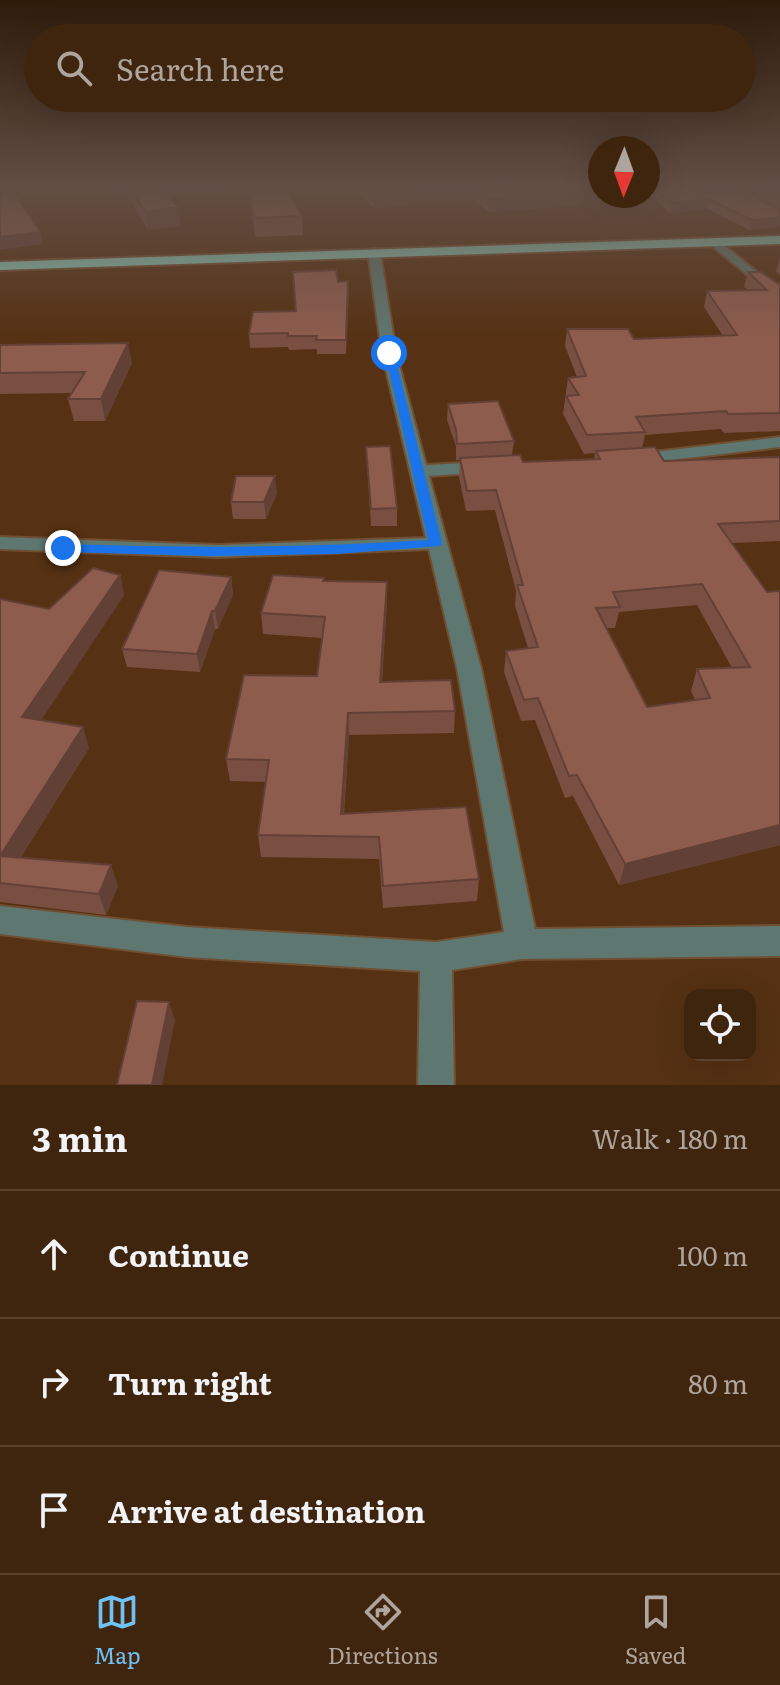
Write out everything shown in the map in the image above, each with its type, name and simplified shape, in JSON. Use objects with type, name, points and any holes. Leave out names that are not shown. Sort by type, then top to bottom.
[{"type":"highway","points":[[0,266],[780,240]]},
{"type":"street","points":[[716,244],[780,297]]},
{"type":"street","points":[[374,252],[389,353],[469,668],[522,944]]},
{"type":"street","points":[[612,461],[780,442]]},
{"type":"street","points":[[418,471],[507,466]]},
{"type":"street","points":[[0,543],[208,552],[337,550],[436,543]]},
{"type":"street","points":[[0,920],[187,942],[436,957],[522,944],[780,941]]},
{"type":"street","points":[[436,957],[436,1085]]},
{"type":"building","points":[[336,270],[338,282],[348,281],[346,340],[316,340],[317,336],[288,336],[288,333],[249,334],[253,312],[296,311],[293,272]]},
{"type":"building","points":[[748,272],[761,272],[780,285],[780,413],[728,414],[726,411],[636,417],[645,432],[587,435],[566,396],[579,395],[568,378],[586,376],[567,329],[628,329],[634,339],[737,335],[707,291],[767,290]]},
{"type":"building","points":[[128,343],[101,399],[68,399],[85,372],[0,373],[0,345]]},
{"type":"building","points":[[498,401],[514,441],[457,444],[448,404]]},
{"type":"building","points":[[390,446],[397,508],[371,509],[366,447]]},
{"type":"building","points":[[655,447],[664,461],[780,457],[780,521],[718,524],[767,592],[780,591],[780,825],[625,864],[577,775],[569,776],[538,698],[524,700],[506,651],[538,647],[517,585],[523,585],[496,490],[467,491],[460,458],[520,455],[523,462],[600,459],[596,451]],"holes":[[[702,584],[750,667],[697,669],[710,698],[647,707],[596,608],[620,607],[613,592]]]},
{"type":"building","points":[[236,476],[275,476],[264,502],[231,502]]},
{"type":"building","points":[[93,568],[120,575],[22,717],[83,727],[0,856],[0,599],[49,609]]},
{"type":"building","points":[[159,570],[231,577],[215,611],[212,611],[197,654],[122,649]]},
{"type":"building","points":[[273,575],[324,578],[323,581],[387,582],[380,682],[451,680],[455,711],[348,713],[341,814],[466,807],[479,879],[383,886],[379,837],[258,835],[269,760],[226,759],[244,675],[317,676],[325,617],[261,613]]},
{"type":"building","points":[[0,856],[111,865],[99,894],[0,883]]},
{"type":"building","points":[[137,1001],[169,1002],[152,1085],[117,1085]]},
{"type":"route","points":[[63,548],[208,552],[337,550],[436,543],[389,353]]}]
